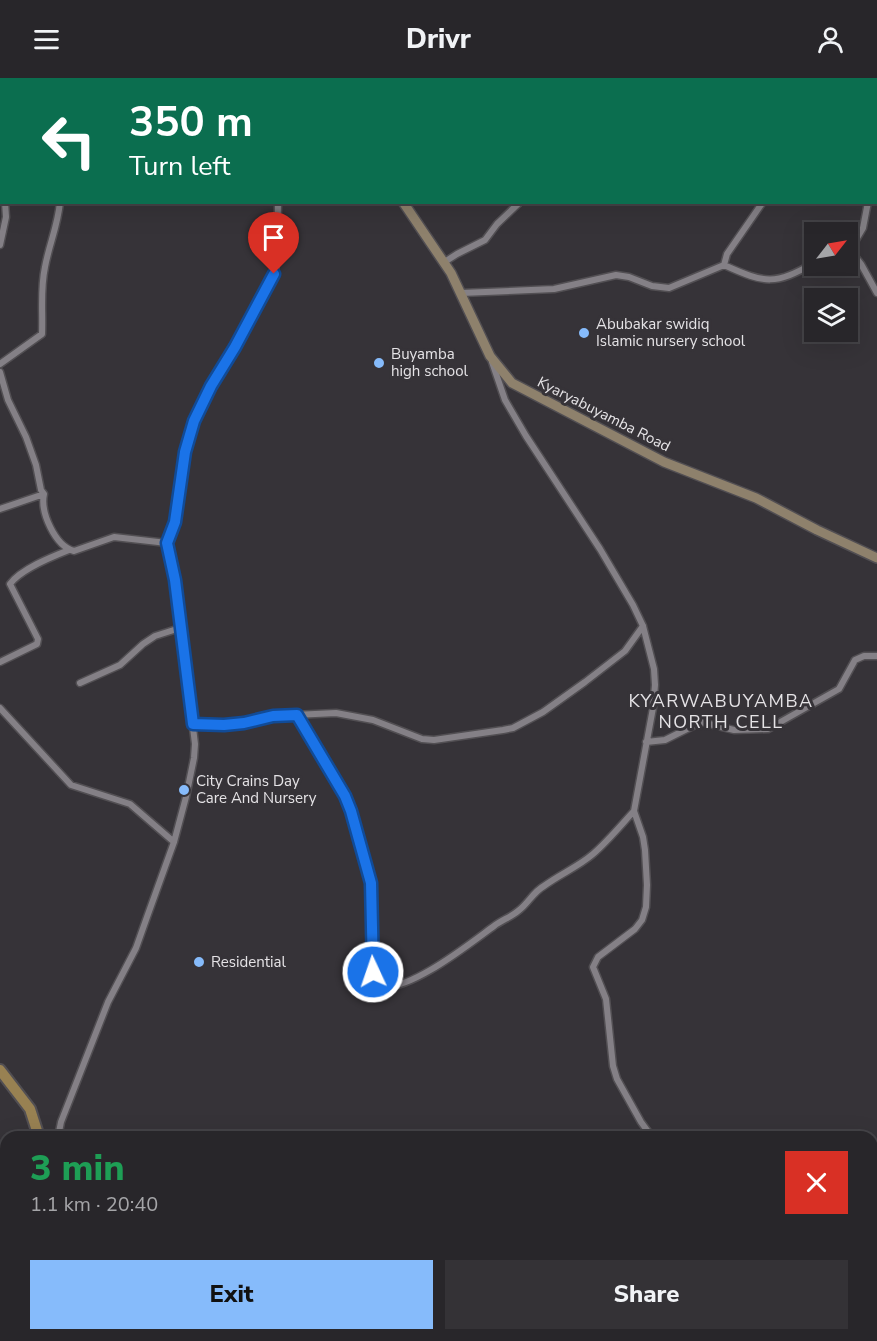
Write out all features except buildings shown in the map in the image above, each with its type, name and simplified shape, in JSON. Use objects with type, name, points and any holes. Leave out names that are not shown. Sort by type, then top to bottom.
[{"type":"main road","points":[[0,1070],[33,1115],[37,1131]]},
{"type":"main road","points":[[21,1098],[31,1131]]},
{"type":"street","points":[[0,245],[6,217],[5,204]]},
{"type":"street","points":[[0,364],[42,334],[42,292],[45,267],[59,219],[60,204]]},
{"type":"street","points":[[59,1131],[108,1002],[135,948],[174,842],[194,758],[193,724],[175,580],[167,543],[175,522],[185,452],[194,421],[274,274],[277,260],[279,204]]},
{"type":"street","name":"Kyaryabuyamba Road","points":[[405,204],[451,273],[489,356],[512,383],[664,462],[756,498],[877,558]]},
{"type":"street","points":[[443,263],[485,240],[497,224],[518,204]]},
{"type":"street","points":[[724,265],[727,254],[762,204]]},
{"type":"street","points":[[858,236],[863,228],[868,204]]},
{"type":"street","points":[[858,260],[877,293]]},
{"type":"street","points":[[461,293],[554,289],[616,275],[629,277],[652,286],[669,288],[724,265],[760,278],[778,280],[804,268]]},
{"type":"street","points":[[489,356],[505,400],[600,549],[643,626],[654,669],[655,685],[634,811],[645,850],[646,908],[642,920],[635,929],[598,957],[593,967],[606,999],[617,1079],[648,1131]]},
{"type":"street","points":[[0,372],[8,400],[26,437],[36,465],[41,490],[44,494],[45,513],[54,532],[69,550]]},
{"type":"street","points":[[0,509],[44,494]]},
{"type":"street","points":[[0,662],[27,651],[37,644],[38,639],[9,584],[19,576],[69,550],[74,551],[114,537],[167,543]]},
{"type":"street","points":[[193,724],[234,724],[273,716],[336,713],[373,720],[422,739],[434,740],[513,728],[543,712],[626,651],[643,626]]},
{"type":"street","points":[[80,683],[120,665],[155,636],[180,628]]},
{"type":"street","points":[[646,742],[665,740],[701,722],[734,730],[768,729],[839,689],[855,660],[864,656],[877,656]]},
{"type":"street","points":[[0,708],[71,785],[130,804],[174,842]]},
{"type":"street","points":[[297,715],[345,796],[351,811],[371,883],[373,972],[380,985],[386,988],[399,985],[457,954],[519,911],[542,887],[580,865],[596,852],[634,811]]},
{"type":"place","name":"Abubakar swidiq Islamic nursery school","points":[[584,333]]},
{"type":"place","name":"Buyamba high school","points":[[379,363]]},
{"type":"place","name":"City Crains Day Care And Nursery","points":[[184,790]]},
{"type":"place","name":"Residential","points":[[199,962]]},
{"type":"district","name":"KYARWABUYAMBA NORTH CELL","points":[[721,711]]},
{"type":"route","points":[[274,274],[194,421],[185,452],[175,522],[167,543],[175,580],[193,724],[224,725],[273,716],[297,715],[345,796],[351,811],[371,883],[373,972]]}]
